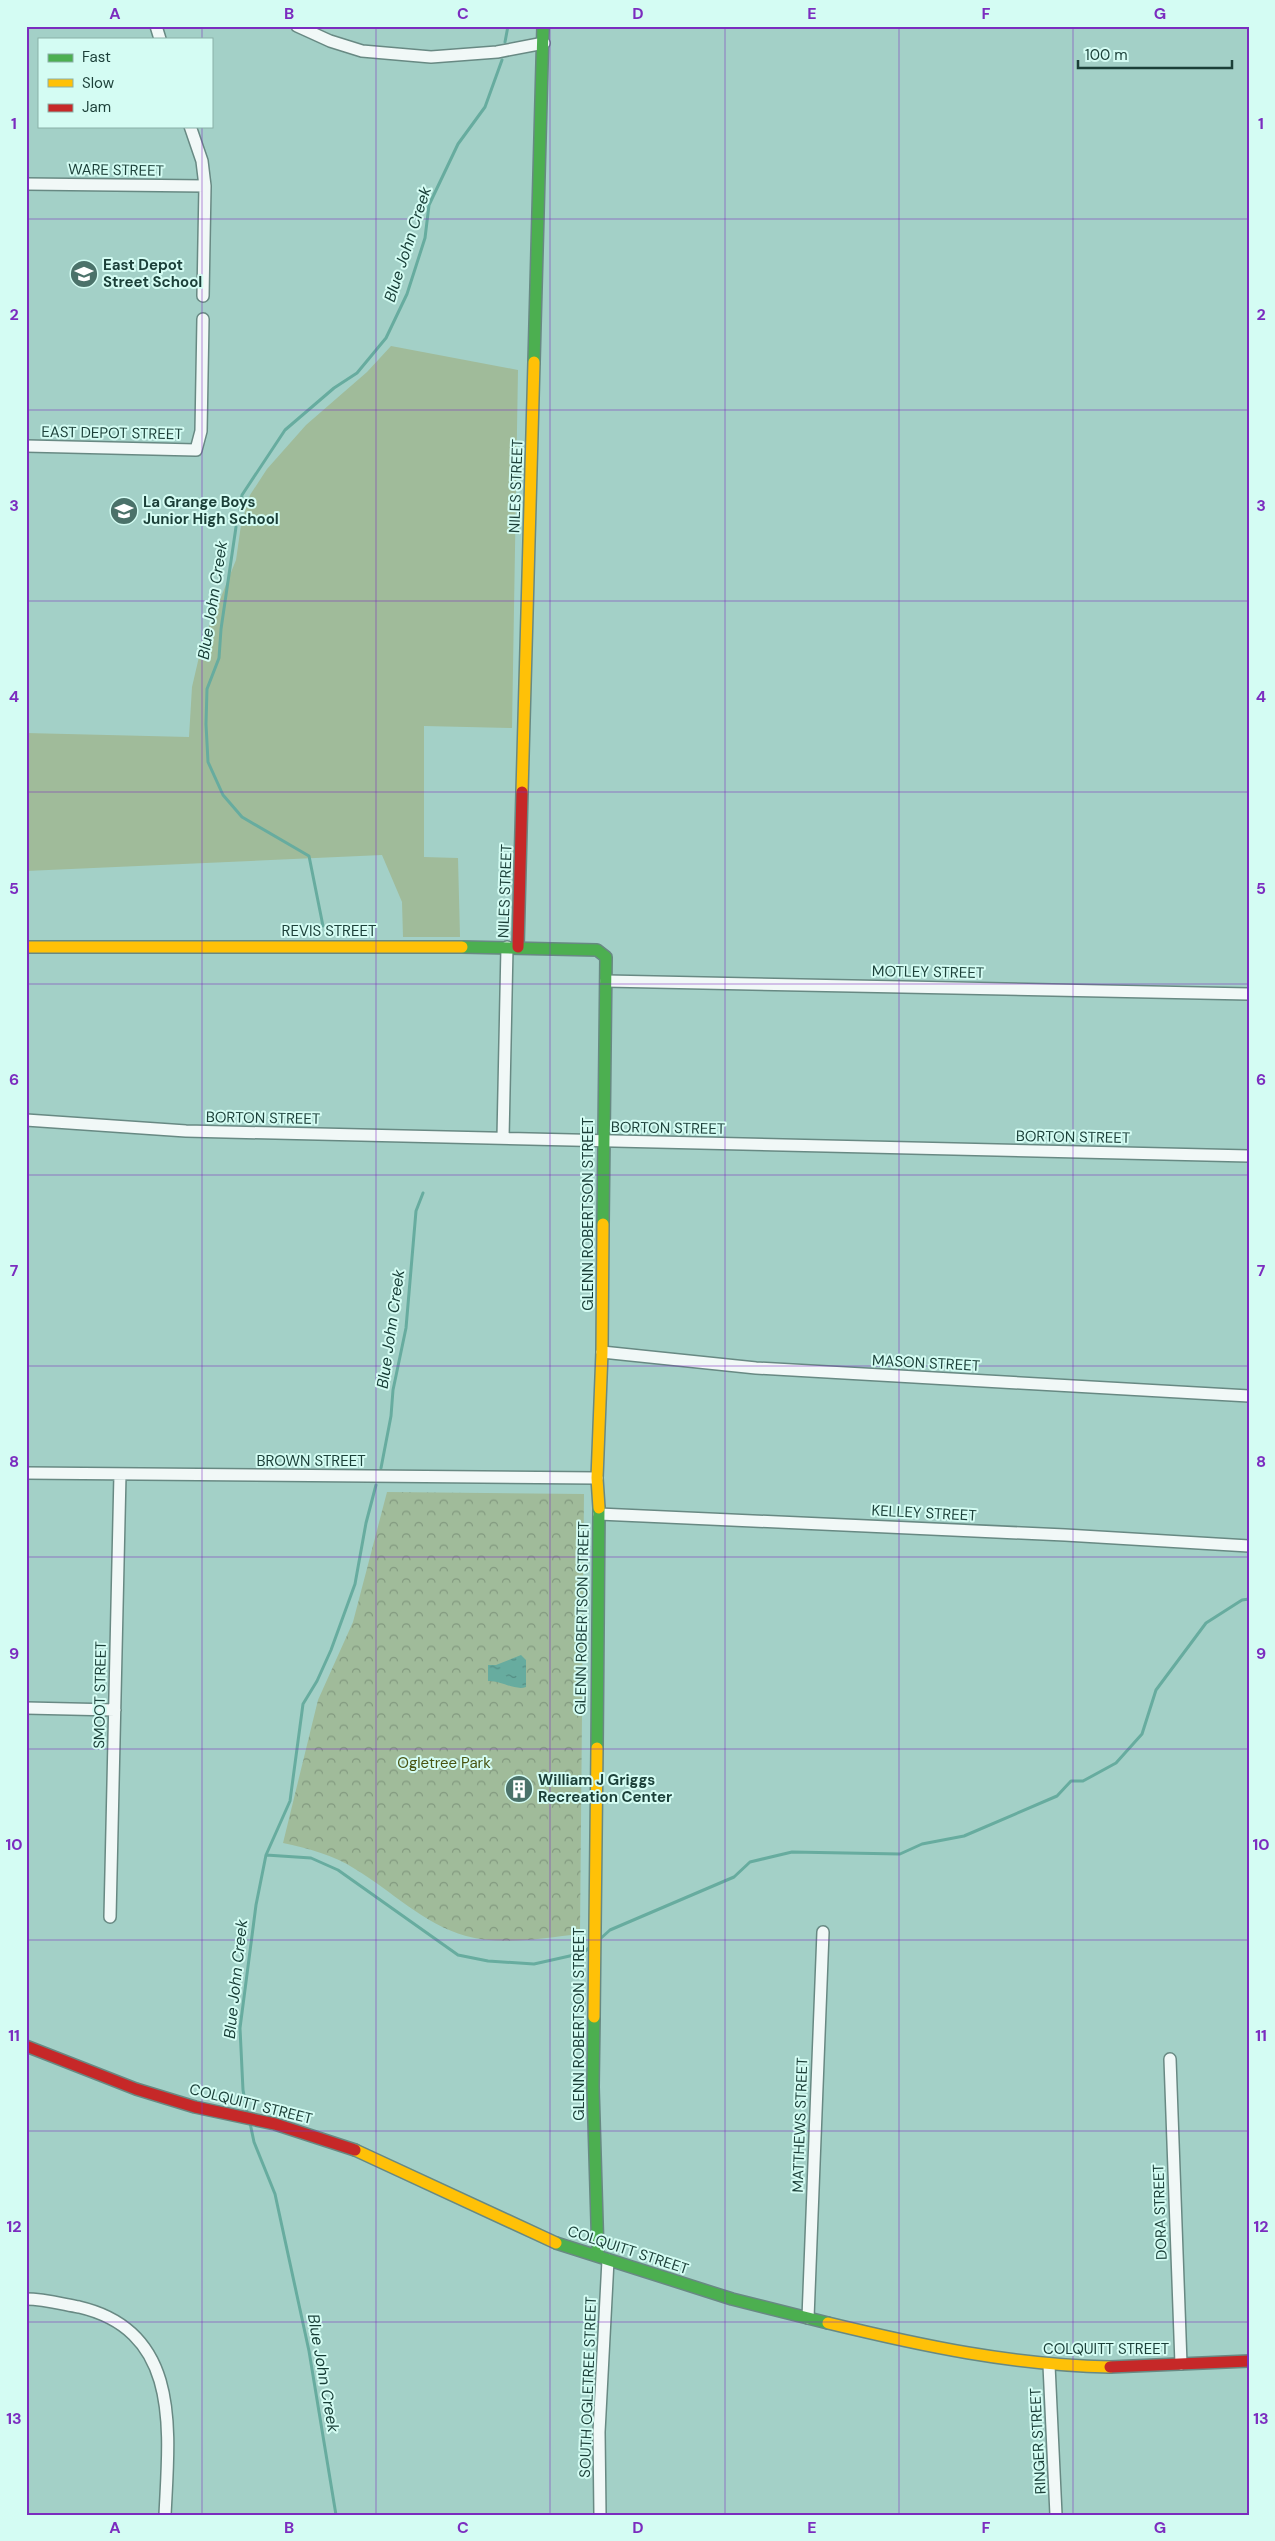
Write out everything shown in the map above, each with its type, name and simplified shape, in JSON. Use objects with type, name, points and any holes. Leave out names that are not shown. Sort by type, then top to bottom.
[{"type":"street","points":[[156,26],[160,38]]},
{"type":"street","points":[[297,26],[330,41],[362,51],[431,57],[497,52],[544,43]]},
{"type":"street","name":"NILES STREET","points":[[503,1138],[512,947],[544,43],[543,26]]},
{"type":"street","points":[[191,128],[202,161],[204,186],[203,296]]},
{"type":"street","name":"WARE STREET","points":[[26,184],[204,186]]},
{"type":"street","name":"EAST DEPOT STREET","points":[[26,446],[196,450],[201,431],[203,319]]},
{"type":"street","name":"REVIS STREET","points":[[26,947],[512,947],[597,950],[606,957],[606,981]]},
{"type":"street","name":"MOTLEY STREET","points":[[606,981],[1249,994]]},
{"type":"street","name":"GLENN ROBERTSON STREET","points":[[603,2258],[593,2078],[599,1514],[596,1478],[602,1352],[606,981]]},
{"type":"street","name":"BORTON STREET","points":[[26,1120],[186,1131],[1249,1156]]},
{"type":"street","name":"MASON STREET","points":[[602,1352],[756,1368],[1249,1396]]},
{"type":"street","name":"BROWN STREET","points":[[26,1474],[596,1478]]},
{"type":"street","name":"SMOOT STREET","points":[[110,1917],[120,1474]]},
{"type":"street","name":"KELLEY STREET","points":[[599,1514],[1045,1534],[1249,1546]]},
{"type":"street","points":[[26,1708],[115,1710]]},
{"type":"street","name":"MATTHEWS STREET","points":[[808,2318],[823,1932]]},
{"type":"street","name":"COLQUITT STREET","points":[[26,2046],[65,2064],[136,2089],[195,2107],[275,2124],[358,2151],[427,2180],[538,2235],[603,2258],[732,2298],[808,2318],[928,2347],[1049,2365],[1110,2367],[1249,2361]]},
{"type":"street","name":"DORA STREET","points":[[1170,2059],[1181,2364]]},
{"type":"street","name":"SOUTH OGLETREE STREET","points":[[600,2515],[599,2432],[603,2258]]},
{"type":"street","points":[[26,2299],[101,2312],[143,2343],[154,2361],[164,2393],[167,2436],[165,2515]]},
{"type":"street","name":"RINGER STREET","points":[[1049,2365],[1056,2515]]},
{"type":"green space","points":[[391,346],[518,370],[512,728],[424,726],[424,857],[458,858],[460,937],[403,937],[402,902],[382,855],[26,871],[26,733],[189,737],[192,687],[202,644],[236,560],[241,525],[250,495],[267,469],[306,425],[367,372]]},
{"type":"green space","name":"Ogletree Park","points":[[387,1492],[584,1494],[580,1934],[508,1941],[466,1936],[436,1924],[347,1864],[320,1853],[283,1843],[318,1700],[353,1622]]},
{"type":"water","points":[[521,1655],[526,1660],[526,1687],[517,1688],[488,1681],[488,1665],[496,1665]]},
{"type":"waterway","name":"Blue John Creek","points":[[505,42],[508,26]]},
{"type":"waterway","name":"Blue John Creek","points":[[240,510],[242,495],[285,430],[334,388],[357,373],[386,338],[407,294],[425,238],[429,205],[458,144],[485,107],[502,60]]},
{"type":"waterway","name":"Blue John Creek","points":[[236,527],[221,629],[219,658],[207,689],[208,762],[223,795],[242,817],[309,856],[323,926]]},
{"type":"waterway","name":"Blue John Creek","points":[[381,1468],[391,1416],[393,1390],[406,1328],[416,1211],[423,1193]]},
{"type":"waterway","name":"Blue John Creek","points":[[247,2112],[243,2090],[240,2028],[256,1905],[266,1855],[290,1801],[303,1704],[317,1681],[331,1650],[355,1584],[366,1523],[376,1485]]},
{"type":"waterway","points":[[600,1939],[610,1930],[734,1877],[750,1862],[792,1852],[900,1854],[922,1844],[964,1836],[1057,1796],[1071,1781],[1083,1781],[1116,1763],[1142,1734],[1156,1690],[1206,1623],[1242,1600],[1249,1599]]},
{"type":"waterway","points":[[266,1855],[311,1858],[338,1870],[458,1955],[488,1961],[534,1964],[583,1953],[589,1948]]},
{"type":"waterway","name":"Blue John Creek","points":[[250,2123],[254,2142],[275,2194],[309,2351],[336,2515]]},
{"type":"traffic: fast","points":[[534,362],[543,26]]},
{"type":"traffic: fast","points":[[462,947],[597,950],[606,957],[603,1224]]},
{"type":"traffic: fast","points":[[597,1748],[599,1508]]},
{"type":"traffic: fast","points":[[594,2017],[593,2087],[598,2256]]},
{"type":"traffic: fast","points":[[556,2243],[732,2299],[828,2323]]},
{"type":"traffic: slow","points":[[522,792],[534,362]]},
{"type":"traffic: slow","points":[[26,947],[462,947]]},
{"type":"traffic: slow","points":[[599,1508],[597,1478],[602,1352],[603,1224]]},
{"type":"traffic: slow","points":[[594,2017],[597,1748]]},
{"type":"traffic: slow","points":[[355,2150],[556,2243]]},
{"type":"traffic: slow","points":[[828,2323],[968,2353],[1038,2363],[1110,2367]]},
{"type":"traffic: jam","points":[[518,947],[522,792]]},
{"type":"traffic: jam","points":[[26,2046],[136,2089],[195,2107],[275,2124],[355,2150]]},
{"type":"traffic: jam","points":[[1110,2367],[1249,2361]]},
{"type":"place","name":"East Depot Street School","points":[[84,274]]},
{"type":"place","name":"La Grange Boys Junior High School","points":[[124,511]]},
{"type":"place","name":"William J Griggs Recreation Center","points":[[519,1789]]}]
